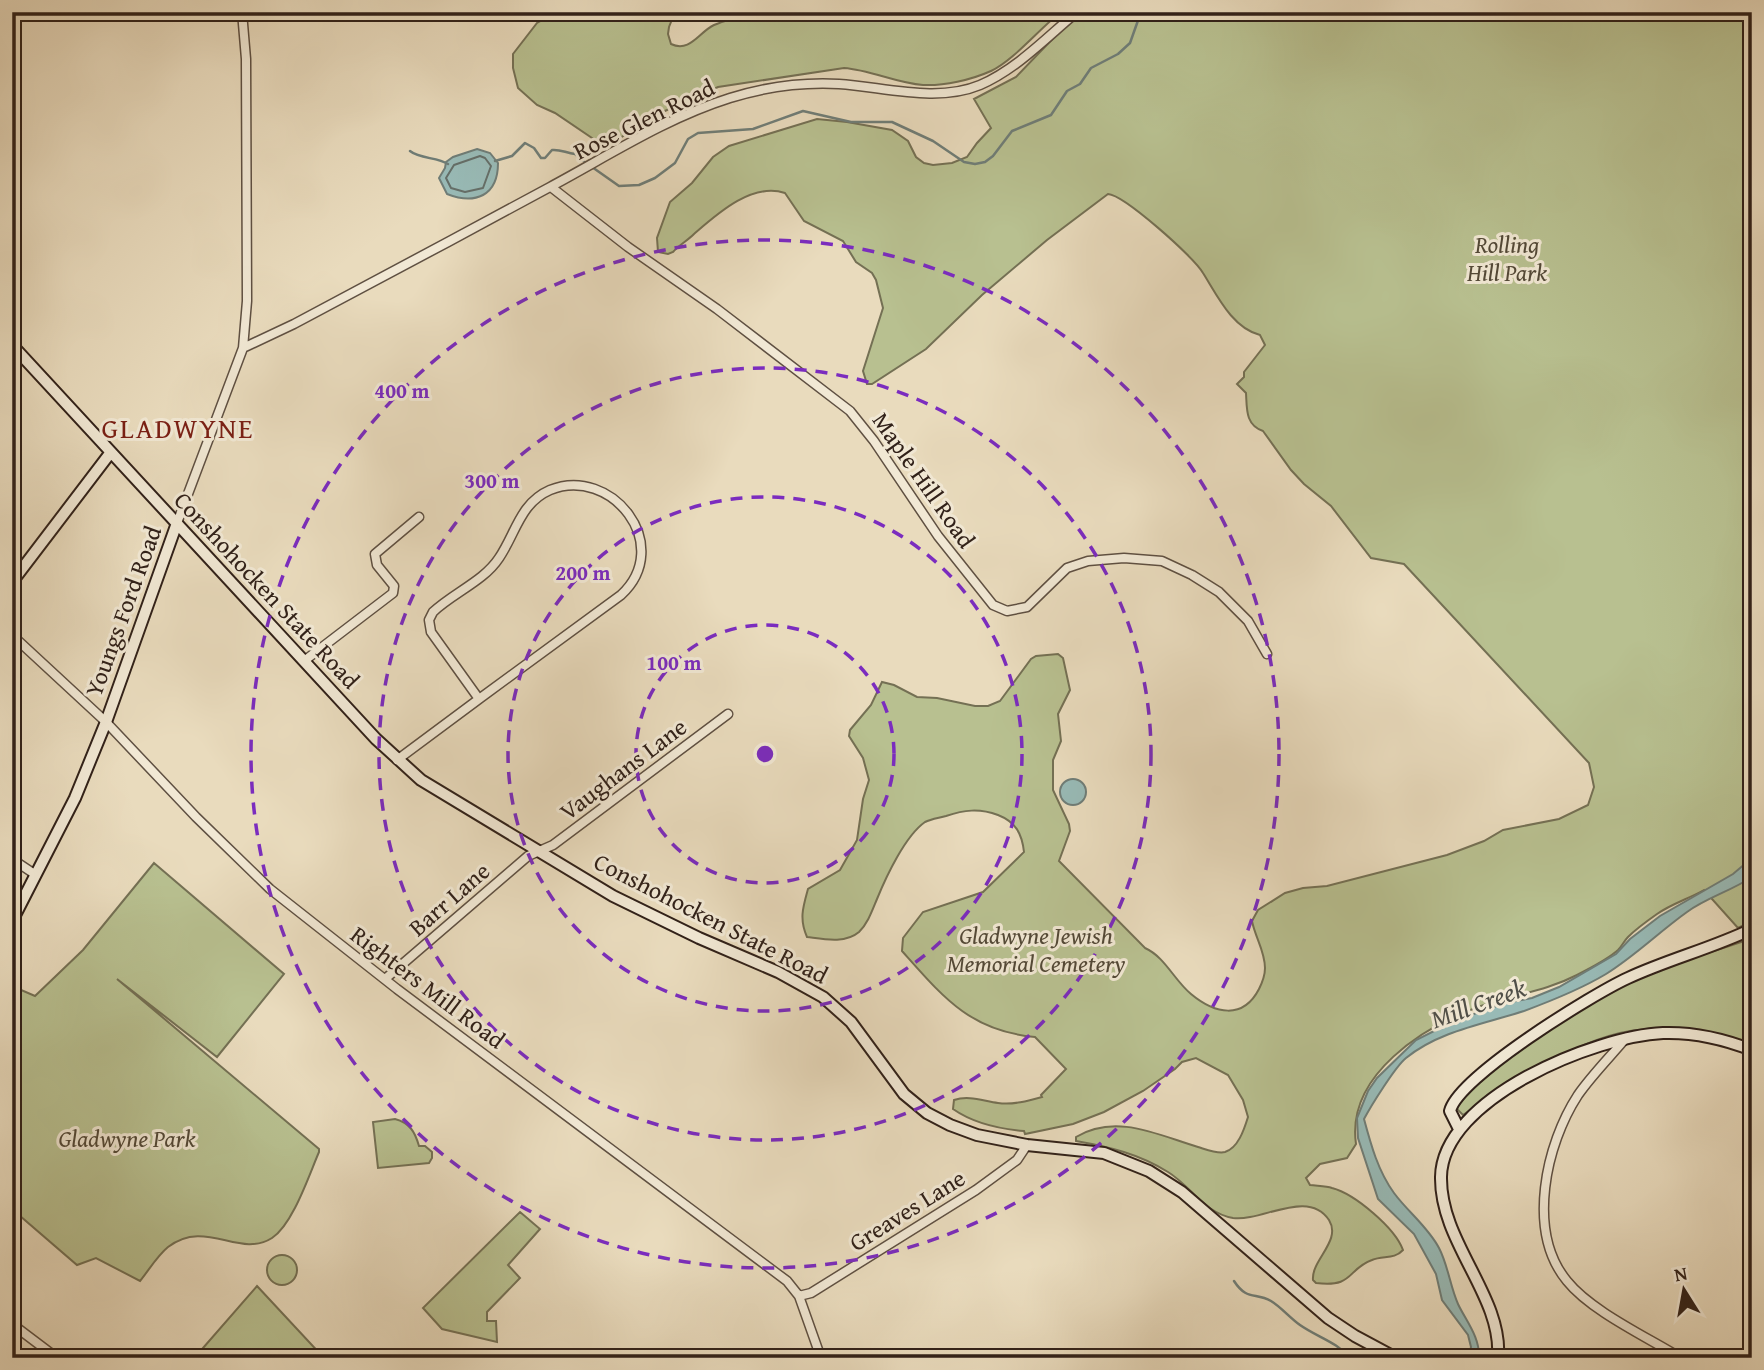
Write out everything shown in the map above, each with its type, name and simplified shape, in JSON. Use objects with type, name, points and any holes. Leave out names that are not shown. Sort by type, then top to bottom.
[{"type":"main road","name":"Conshohocken State Road","points":[[12,345],[397,760],[428,784],[626,903],[778,972],[823,997],[851,1022],[904,1094],[927,1113],[970,1133],[1027,1144],[1104,1153],[1149,1171],[1182,1192],[1328,1318],[1396,1358]]},
{"type":"main road","points":[[12,582],[16,567],[111,452]]},
{"type":"main road","name":"Youngs Ford Road","points":[[12,921],[72,804],[106,722],[177,523]]},
{"type":"main road","points":[[1459,1129],[1450,1111],[1456,1098],[1486,1070],[1545,1027],[1579,1004],[1624,980],[1706,950],[1752,929]]},
{"type":"main road","points":[[1499,1358],[1496,1326],[1457,1242],[1443,1200],[1442,1168],[1448,1147],[1459,1129],[1490,1101],[1537,1073],[1590,1048],[1626,1038],[1666,1033],[1691,1034],[1752,1050]]},
{"type":"street","name":"Youngs Ford Road","points":[[177,523],[243,348],[247,301],[246,59],[242,12]]},
{"type":"street","name":"Rose Glen Road","points":[[243,348],[294,324],[692,113],[729,99],[771,88],[821,83],[930,92],[978,86],[1003,72],[1077,12]]},
{"type":"street","name":"Maple Hill Road","points":[[551,187],[850,411],[938,536],[993,605],[1007,611],[1027,607],[1067,568],[1088,561],[1124,558],[1162,561],[1219,592],[1248,621],[1267,653]]},
{"type":"street","points":[[397,760],[621,595],[631,584],[641,564],[642,542],[631,516],[615,501],[594,489],[579,486],[556,488],[541,495],[524,511],[495,564],[433,612],[429,620],[431,632],[479,699]]},
{"type":"street","points":[[304,661],[393,593],[394,586],[377,565],[375,554],[419,517]]},
{"type":"street","name":"Righters Mill Road","points":[[12,635],[106,722],[196,817],[270,889],[385,979],[777,1272],[799,1296],[821,1358]]},
{"type":"street","name":"Vaughans Lane","points":[[539,851],[553,845],[728,714]]},
{"type":"street","name":"Barr Lane","points":[[385,979],[528,856],[539,851]]},
{"type":"street","points":[[12,859],[36,875]]},
{"type":"street","points":[[1626,1038],[1580,1094],[1567,1117],[1551,1157],[1543,1204],[1547,1237],[1558,1267],[1581,1295],[1681,1358]]},
{"type":"street","name":"Greaves Lane","points":[[799,1296],[811,1293],[976,1190],[1017,1160],[1027,1144]]},
{"type":"street","points":[[12,1324],[57,1358]]},
{"type":"green space","points":[[675,12],[668,34],[671,44],[684,46],[714,25],[751,12],[1061,12],[999,66],[966,80],[923,85],[844,68],[718,87],[656,115],[620,138],[595,140],[555,113],[537,105],[518,88],[513,68],[513,54],[537,23],[553,14]]},
{"type":"green space","name":"Rolling Hill Park","points":[[1087,12],[1752,12],[1752,921],[1738,928],[1704,890],[1657,914],[1631,934],[1614,954],[1593,967],[1565,981],[1459,1015],[1414,1040],[1393,1057],[1376,1075],[1363,1096],[1356,1119],[1356,1144],[1347,1158],[1320,1164],[1306,1178],[1310,1185],[1341,1191],[1362,1204],[1392,1232],[1403,1250],[1396,1255],[1364,1264],[1337,1283],[1316,1283],[1313,1280],[1316,1265],[1332,1235],[1329,1220],[1320,1211],[1297,1206],[1257,1216],[1233,1218],[1214,1211],[1176,1178],[1146,1160],[1076,1141],[1076,1137],[1091,1130],[1122,1126],[1152,1132],[1215,1152],[1230,1150],[1240,1138],[1248,1117],[1243,1100],[1228,1075],[1196,1058],[1182,1062],[1143,1091],[1104,1112],[1073,1124],[1025,1134],[1024,1131],[978,1122],[953,1109],[954,1100],[960,1099],[1009,1103],[1042,1097],[1066,1069],[1035,1037],[993,1028],[960,1009],[931,983],[902,951],[903,938],[923,912],[983,892],[1024,852],[1022,840],[1009,821],[984,811],[959,812],[925,822],[910,837],[897,858],[870,917],[859,932],[841,939],[807,937],[802,919],[808,889],[840,870],[857,840],[863,799],[869,780],[863,758],[849,736],[850,730],[871,705],[882,682],[917,697],[988,706],[1000,701],[1031,659],[1058,654],[1063,658],[1070,690],[1058,714],[1061,741],[1053,760],[1053,790],[1070,831],[1059,861],[1145,948],[1164,963],[1191,994],[1210,1006],[1228,1011],[1245,1006],[1259,989],[1263,979],[1265,962],[1252,921],[1258,910],[1285,893],[1327,886],[1447,855],[1484,841],[1503,830],[1559,819],[1588,805],[1594,787],[1589,763],[1404,564],[1371,558],[1331,506],[1304,484],[1263,431],[1253,425],[1248,415],[1246,393],[1237,384],[1265,345],[1260,335],[1233,318],[1187,254],[1143,215],[1116,197],[1108,194],[1047,240],[982,295],[926,349],[872,384],[867,384],[863,371],[883,308],[876,280],[872,273],[856,262],[843,241],[804,221],[785,193],[760,192],[748,196],[724,209],[673,252],[658,252],[657,238],[670,202],[692,183],[713,157],[729,146],[817,119],[892,130],[908,141],[916,157],[924,163],[952,163],[967,157],[991,128],[974,99],[1016,77],[1064,27]]},
{"type":"green space","name":"Gladwyne Park","points":[[154,863],[284,974],[217,1057],[117,979],[319,1149],[319,1152],[287,1222],[272,1238],[247,1244],[196,1236],[182,1239],[164,1251],[140,1281],[96,1258],[77,1265],[12,1209],[12,986],[35,996],[83,950]]},
{"type":"green space","points":[[1752,938],[1752,1046],[1668,1030],[1632,1030],[1581,1046],[1555,1058],[1463,1115],[1456,1108],[1479,1083],[1505,1061],[1610,991],[1641,975]]},
{"type":"green space","points":[[395,1119],[411,1129],[419,1146],[425,1146],[432,1152],[429,1163],[378,1168],[373,1122]]},
{"type":"green space","points":[[520,1212],[540,1229],[508,1265],[520,1278],[487,1312],[487,1321],[496,1321],[497,1342],[442,1329],[423,1308]]},
{"type":"green space","points":[[282,1255],[293,1259],[297,1270],[293,1281],[282,1285],[271,1281],[267,1270],[271,1259]]},
{"type":"green space","points":[[257,1286],[324,1358],[213,1358],[203,1348]]},
{"type":"water","points":[[477,149],[490,153],[498,163],[494,183],[483,195],[475,198],[447,194],[439,178],[446,162]]},
{"type":"water","points":[[1073,779],[1082,783],[1086,792],[1082,801],[1073,805],[1064,801],[1060,792],[1064,783]]},
{"type":"water","points":[[1752,858],[1752,877],[1694,907],[1606,974],[1545,1003],[1447,1035],[1419,1049],[1406,1058],[1396,1070],[1367,1113],[1364,1119],[1372,1148],[1388,1185],[1429,1233],[1442,1255],[1455,1297],[1479,1350],[1479,1358],[1468,1358],[1471,1347],[1468,1335],[1442,1300],[1436,1274],[1414,1234],[1378,1199],[1358,1138],[1357,1118],[1368,1091],[1377,1078],[1416,1040],[1454,1021],[1505,1003],[1532,998],[1559,987],[1616,954],[1630,939],[1660,916],[1733,874]]},
{"type":"waterway","points":[[592,167],[619,186],[639,185],[655,178],[675,163],[688,139],[698,133],[753,129],[803,111],[851,122],[892,122],[933,141],[964,162],[985,162],[1012,131],[1051,115],[1067,91],[1080,84],[1091,68],[1118,54],[1130,43],[1141,12]]},
{"type":"waterway","points":[[495,161],[512,156],[525,143],[534,148],[541,158],[545,158],[552,150],[558,150],[575,154],[586,163]]},
{"type":"waterway","points":[[410,151],[448,164]]},
{"type":"waterway","points":[[1234,1281],[1247,1294],[1271,1301],[1300,1325],[1333,1344],[1350,1358]]},
{"type":"district","name":"GLADWYNE","points":[[178,427]]},
{"type":"park label","name":"Gladwyne Jewish Memorial Cemetery","points":[[1036,949]]},
{"type":"water label","name":"Mill Creek","points":[[1478,1003]]}]
